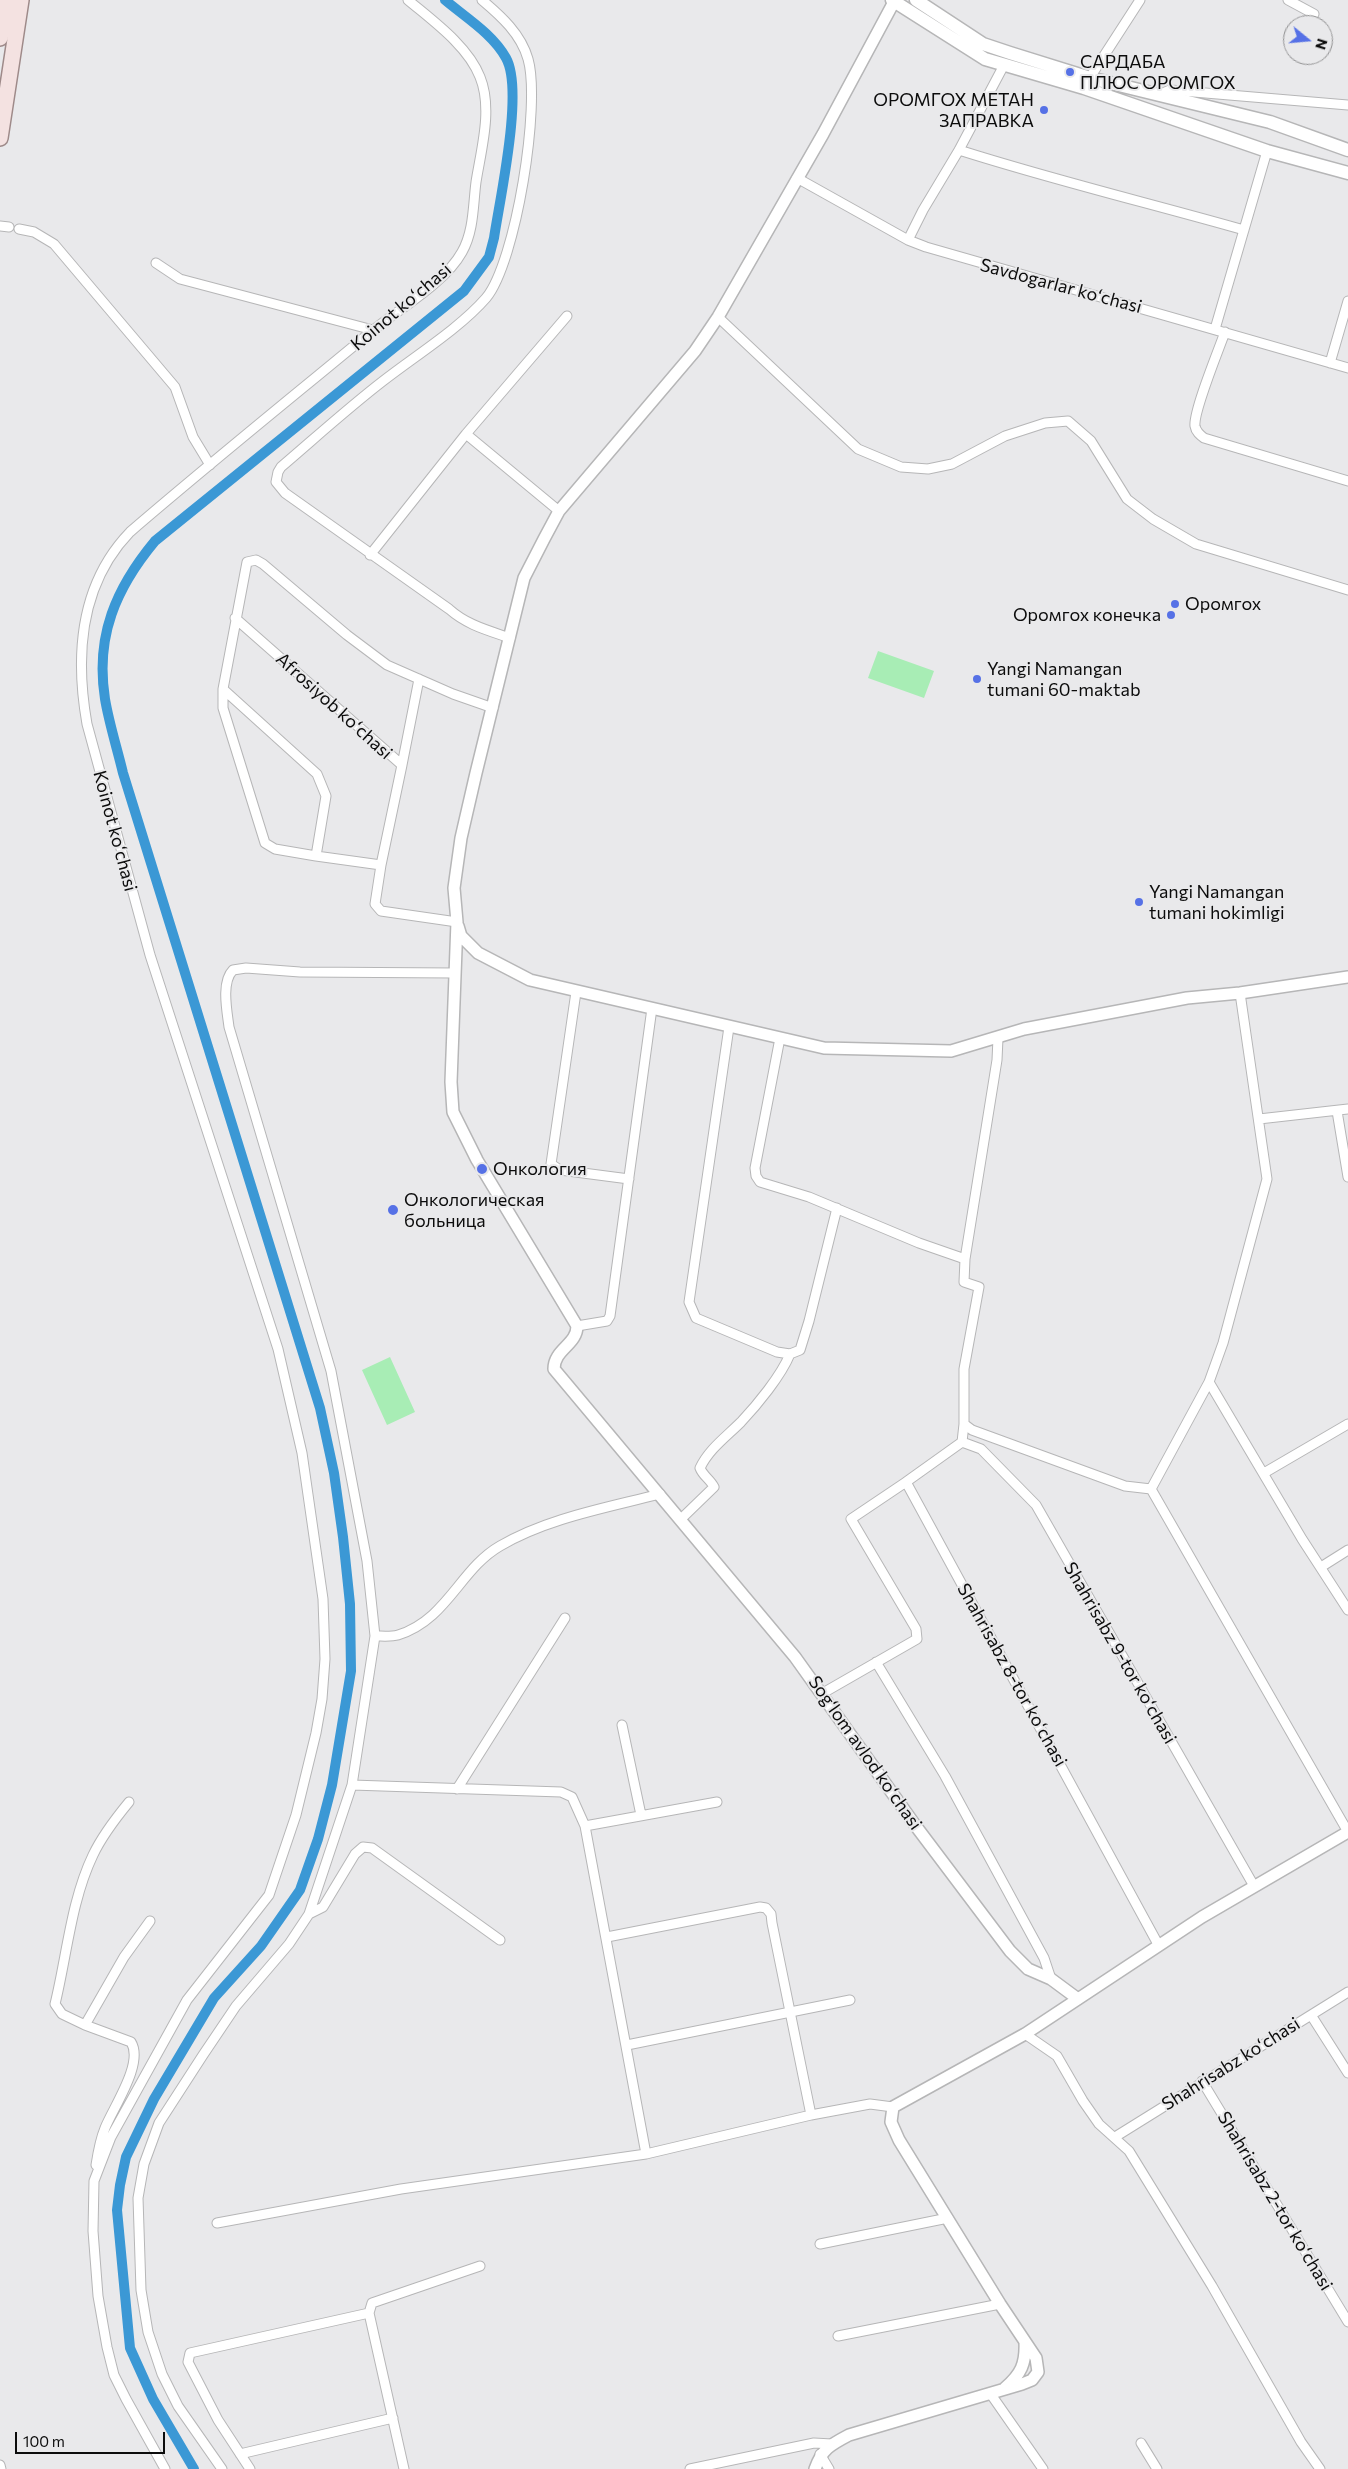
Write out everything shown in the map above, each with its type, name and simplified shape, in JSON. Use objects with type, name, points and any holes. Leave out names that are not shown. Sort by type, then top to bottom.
[{"type":"main road","points":[[0,38],[6,0]]},
{"type":"main road","points":[[0,138],[4,84],[21,0]]},
{"type":"main road","points":[[916,0],[983,44],[1267,151],[1348,173]]},
{"type":"main road","points":[[894,1],[985,59],[1087,83],[1158,95],[1270,122],[1348,150]]},
{"type":"street","name":"Koinot koʻchasi","points":[[94,2181],[111,2137],[187,2000],[269,1895],[296,1814],[322,1699],[325,1659],[323,1599],[302,1453],[278,1349],[150,956],[87,724],[81,688],[82,636],[89,601],[107,560],[130,532],[453,266],[463,252],[469,236],[482,138],[484,93],[480,76],[460,47],[408,0]]},
{"type":"street","points":[[482,0],[506,22],[520,40],[528,58],[532,93],[530,132],[518,202],[509,247],[497,282],[486,298],[467,316],[378,384],[281,467],[276,477],[278,487],[285,493],[468,624],[510,638]]},
{"type":"street","points":[[1087,83],[1140,0]]},
{"type":"street","points":[[1288,0],[1314,14]]},
{"type":"street","points":[[652,1008],[610,1316],[606,1321],[577,1326],[477,1160],[453,1112],[451,1082],[457,922],[454,888],[459,847],[524,578],[559,511],[695,351],[718,317],[894,1]]},
{"type":"street","points":[[908,240],[1004,65]]},
{"type":"street","points":[[1158,95],[1170,90],[1348,105]]},
{"type":"street","points":[[959,150],[1048,178],[1143,201],[1244,230]]},
{"type":"street","points":[[1267,151],[1244,230],[1195,426],[1198,433],[1204,438],[1348,481]]},
{"type":"street","name":"Savdogarlar koʻchasi","points":[[797,178],[908,240],[961,259],[1220,330],[1348,368]]},
{"type":"street","points":[[19,229],[34,232],[54,244],[149,354],[174,387],[193,437],[210,465]]},
{"type":"street","points":[[156,263],[180,279],[373,330]]},
{"type":"street","points":[[1330,363],[1348,301]]},
{"type":"street","points":[[370,555],[466,434],[567,316]]},
{"type":"street","points":[[718,317],[858,449],[902,467],[928,469],[952,464],[1004,436],[1045,423],[1068,421],[1091,441],[1127,499],[1153,520],[1196,544],[1348,590]]},
{"type":"street","points":[[466,434],[559,511]]},
{"type":"street","points":[[381,865],[274,849],[265,843],[223,708],[223,689],[246,565],[250,560],[256,560],[370,654],[387,664],[493,708]]},
{"type":"street","name":"Afrosiyob koʻchasi","points":[[235,618],[402,765],[381,865],[375,900],[377,909],[457,922]]},
{"type":"street","points":[[402,765],[420,679]]},
{"type":"street","points":[[223,689],[317,774],[326,796],[316,856]]},
{"type":"street","points":[[457,922],[461,936],[478,953],[530,980],[824,1048],[951,1051],[1024,1029],[1087,1016],[1187,998],[1240,993],[1348,977]]},
{"type":"street","points":[[222,2469],[178,2406],[155,2356],[148,2332],[141,2290],[138,2198],[144,2164],[159,2123],[236,2006],[289,1944],[309,1914],[352,1785],[375,1636],[367,1561],[331,1371],[234,1046],[227,1006],[228,978],[233,970],[246,968],[300,972],[455,973]]},
{"type":"street","points":[[576,992],[551,1164],[560,1170],[628,1179]]},
{"type":"street","points":[[1151,1489],[1209,1382],[1223,1343],[1267,1180],[1240,993]]},
{"type":"street","points":[[729,1027],[689,1302],[691,1312],[701,1320],[777,1352],[790,1354],[800,1350],[837,1208]]},
{"type":"street","points":[[780,1038],[758,1148],[756,1176],[765,1184],[837,1208],[919,1243],[965,1259]]},
{"type":"street","points":[[823,1693],[915,1642],[918,1634],[851,1519],[962,1442],[964,1424],[964,1369],[980,1287],[964,1282],[965,1259],[997,1060],[998,1038]]},
{"type":"street","points":[[1259,1120],[1348,1109]]},
{"type":"street","points":[[1337,1110],[1348,1177]]},
{"type":"street","name":"Sogʻlom avlod koʻchasi","points":[[577,1326],[573,1341],[558,1355],[554,1368],[682,1518],[823,1693],[915,1825],[1010,1951],[1028,1969],[1050,1980],[1078,1999]]},
{"type":"street","points":[[682,1518],[714,1487],[703,1475],[700,1468],[705,1457],[742,1421],[785,1366],[790,1354]]},
{"type":"street","points":[[1209,1382],[1302,1539],[1348,1610]]},
{"type":"street","points":[[964,1424],[972,1430],[1125,1486],[1151,1489]]},
{"type":"street","points":[[1264,1473],[1348,1424]]},
{"type":"street","name":"Shahrisabz 9-tor koʻchasi","points":[[962,1442],[981,1448],[1036,1505],[1254,1886]]},
{"type":"street","name":"Shahrisabz 8-tor koʻchasi","points":[[906,1482],[1159,1946]]},
{"type":"street","points":[[217,2223],[420,2186],[646,2154],[811,2115],[870,2104],[894,2107],[1025,2034],[1254,1886],[1348,1832],[1151,1489]]},
{"type":"street","points":[[375,1636],[397,1636],[424,1622],[446,1604],[491,1551],[502,1544],[548,1524],[660,1494]]},
{"type":"street","points":[[1321,1567],[1348,1550]]},
{"type":"street","points":[[456,1789],[565,1618]]},
{"type":"street","points":[[876,1662],[945,1776],[1044,1958],[1050,1980]]},
{"type":"street","points":[[622,1725],[642,1814]]},
{"type":"street","points":[[352,1785],[567,1793],[577,1804],[585,1826],[607,1937],[646,2154]]},
{"type":"street","points":[[129,1802],[111,1824],[93,1854],[84,1877],[56,2004],[62,2014],[85,2025],[131,2042],[136,2054],[125,2086],[100,2142],[92,2200],[94,2241],[98,2296],[114,2375],[165,2469]]},
{"type":"street","points":[[585,1826],[642,1814],[716,1802]]},
{"type":"street","points":[[309,1914],[323,1907],[355,1854],[363,1847],[372,1848],[500,1940]]},
{"type":"street","points":[[607,1937],[760,1907],[766,1908],[771,1914],[811,2115]]},
{"type":"street","points":[[85,2025],[124,1957],[150,1921]]},
{"type":"street","name":"Shahrisabz koʻchasi","points":[[1115,2137],[1202,2081],[1348,1992]]},
{"type":"street","points":[[627,2045],[850,2000]]},
{"type":"street","points":[[1311,2014],[1348,2073]]},
{"type":"street","points":[[1025,2034],[1057,2056],[1099,2124],[1129,2151],[1202,2269],[1301,2442],[1320,2469]]},
{"type":"street","name":"Shahrisabz 2-tor koʻchasi","points":[[1202,2081],[1348,2322]]},
{"type":"street","points":[[815,2469],[820,2454],[832,2444],[849,2435],[1003,2390],[1022,2370],[1026,2360],[1025,2342],[899,2140],[891,2122],[894,2107]]},
{"type":"street","points":[[820,2244],[948,2218]]},
{"type":"street","points":[[404,2469],[369,2313],[374,2301],[480,2266]]},
{"type":"street","points":[[838,2336],[1000,2304]]},
{"type":"street","points":[[250,2469],[218,2420],[188,2362],[190,2353],[369,2313]]},
{"type":"street","points":[[990,2393],[1043,2469]]},
{"type":"street","points":[[240,2454],[393,2418]]},
{"type":"street","points":[[690,2469],[814,2443],[832,2444]]},
{"type":"street","points":[[1141,2444],[1158,2469]]},
{"type":"street","points":[[820,2454],[829,2469]]},
{"type":"street","points":[[0,2465],[2,2469]]},
{"type":"green space","points":[[878,651],[934,671],[924,698],[868,678]]},
{"type":"green space","points":[[390,1357],[415,1412],[387,1425],[362,1370]]},
{"type":"waterway","points":[[194,2469],[153,2399],[130,2348],[117,2210],[120,2185],[126,2157],[154,2099],[214,1998],[261,1946],[300,1890],[318,1839],[332,1785],[351,1671],[350,1604],[334,1473],[320,1408],[123,773],[105,699],[103,654],[106,634],[119,595],[129,577],[155,541],[464,291],[489,257],[494,238],[509,145],[513,94],[511,73],[506,58],[494,41],[445,0]]},
{"type":"place","name":"САРДАБА ПЛЮС ОРОМГОХ","points":[[1070,72]]},
{"type":"place","name":"ОРОМГОХ МЕТАН ЗАПРАВКА","points":[[1044,110]]},
{"type":"place","name":"Оромгох","points":[[1175,604]]},
{"type":"place","name":"Оромгох конечка","points":[[1171,615]]},
{"type":"place","name":"Yangi Namangan tumani 60-maktab","points":[[977,679]]},
{"type":"place","name":"Yangi Namangan tumani hokimligi","points":[[1139,902]]},
{"type":"place","name":"Онкология","points":[[482,1169]]},
{"type":"place","name":"Онкологическая больница","points":[[393,1210]]}]
